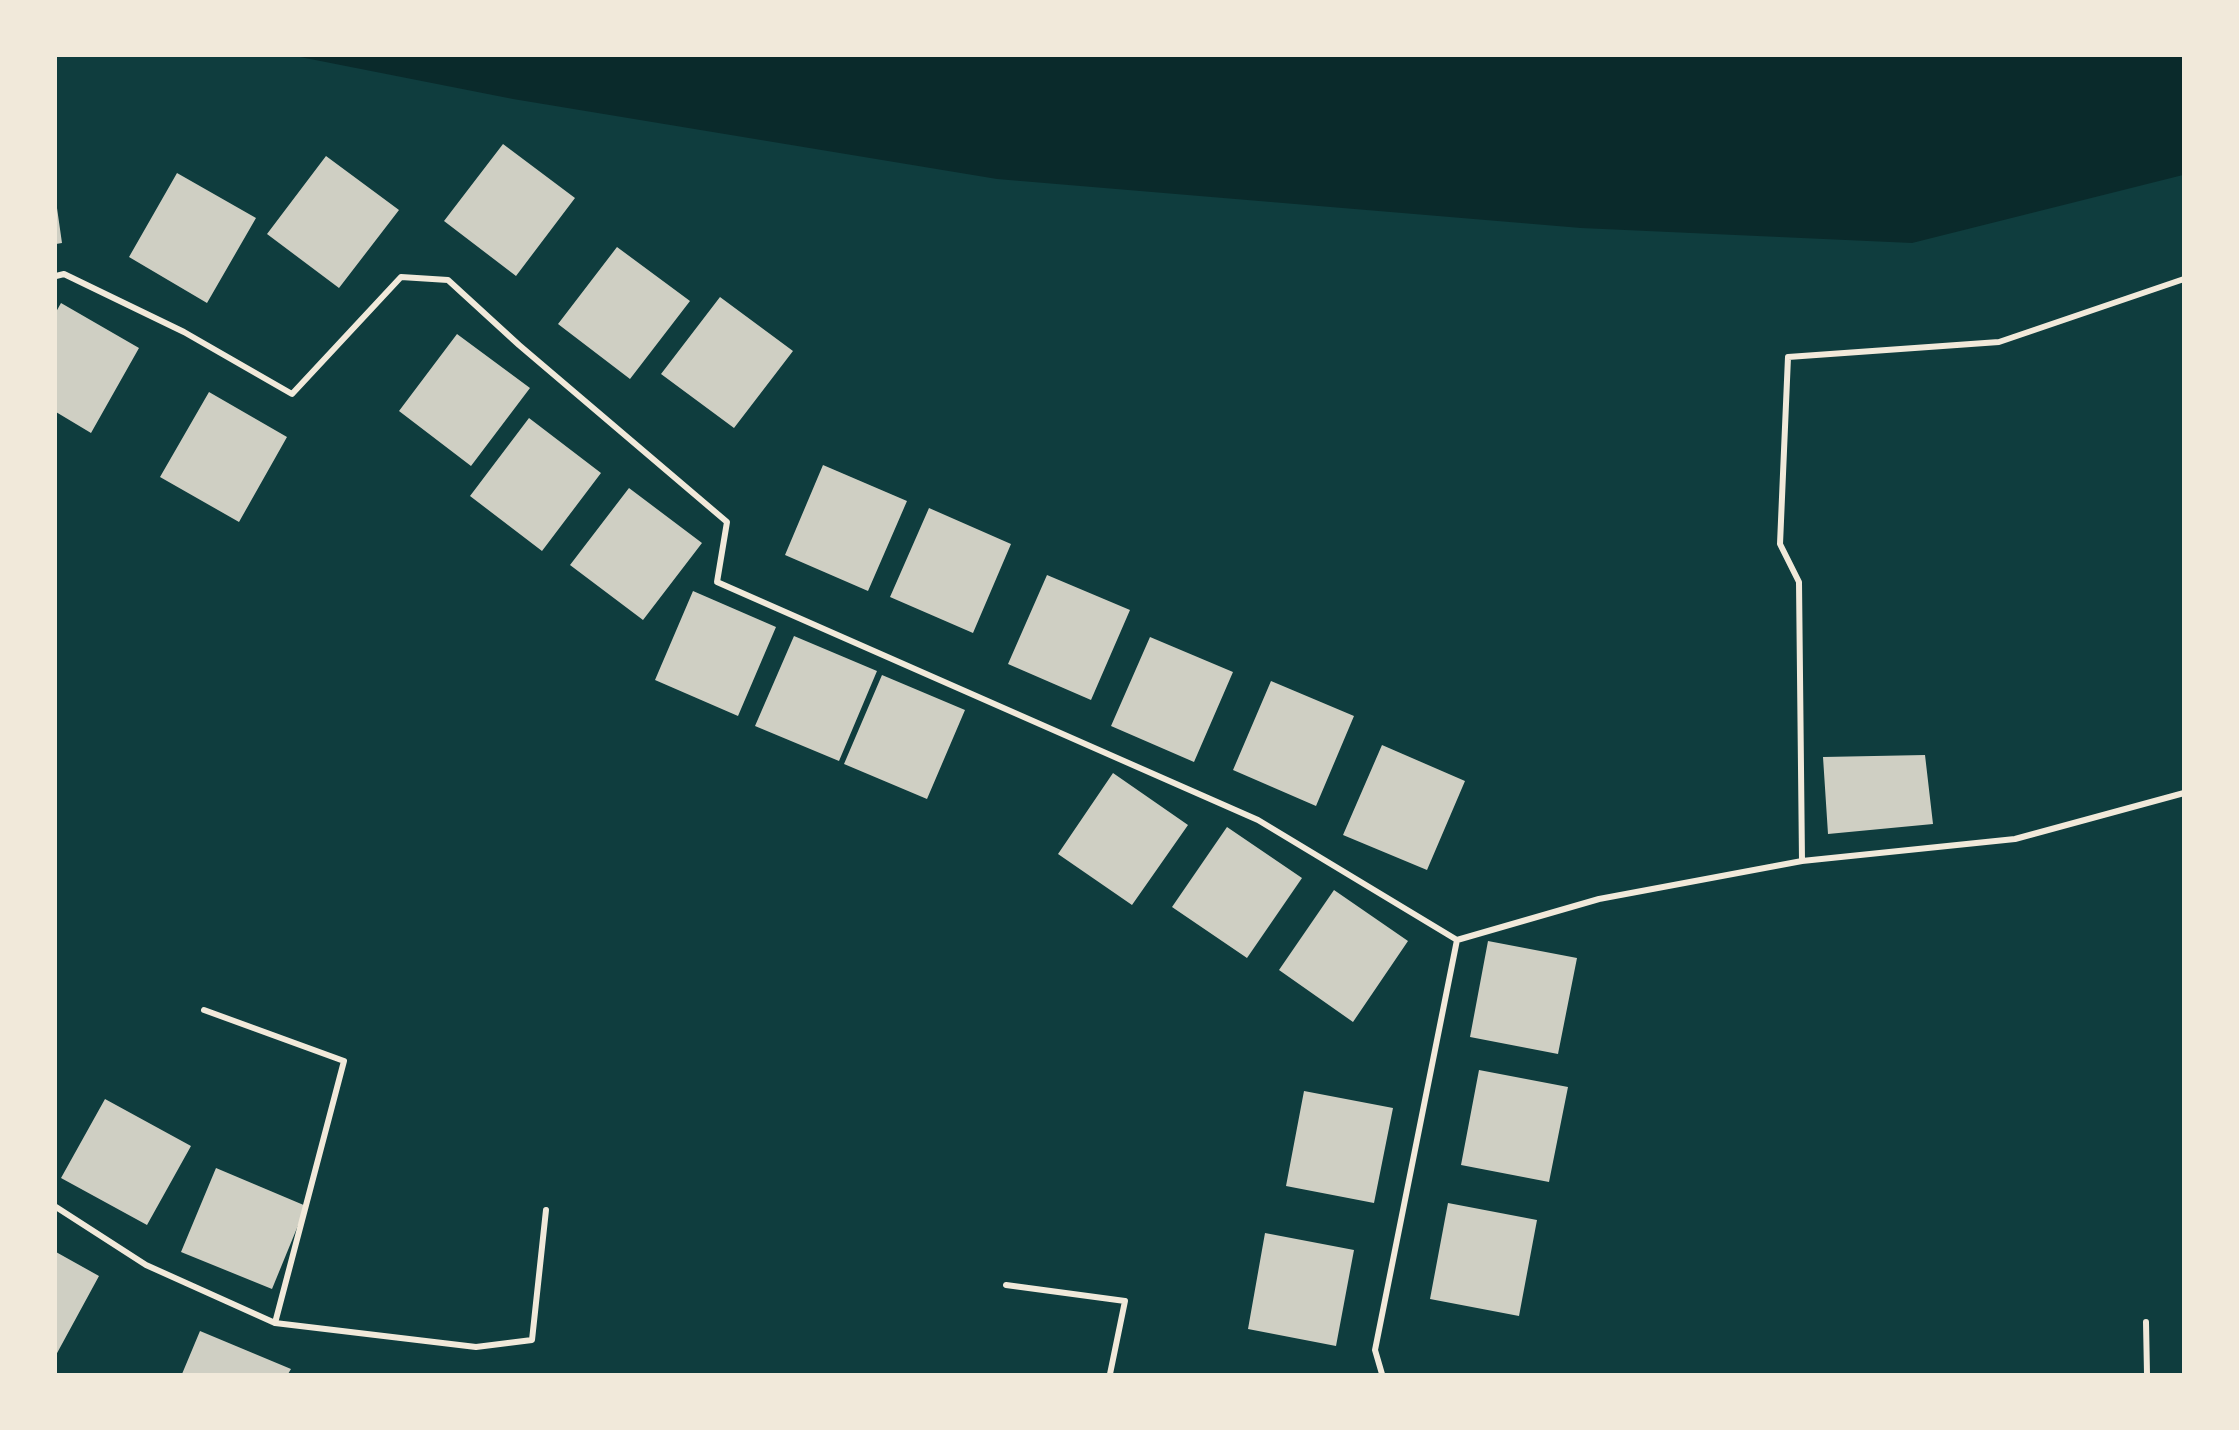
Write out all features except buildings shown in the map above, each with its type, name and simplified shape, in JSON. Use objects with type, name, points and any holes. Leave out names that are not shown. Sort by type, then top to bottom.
[{"type":"street","points":[[56,276],[64,274],[184,332],[292,394],[401,276],[448,280],[519,345],[727,522],[717,582],[1258,820],[1457,940],[1599,899],[1802,861],[2015,839],[2184,793]]},
{"type":"street","points":[[1802,861],[1799,582],[1780,544],[1788,357],[1999,342],[2184,279]]},
{"type":"street","points":[[1382,1374],[1375,1350],[1457,940]]},
{"type":"street","points":[[204,1010],[344,1061],[275,1323]]},
{"type":"street","points":[[56,1207],[146,1265],[275,1323],[476,1347],[532,1340],[546,1210]]},
{"type":"street","points":[[1006,1285],[1125,1301],[1110,1374]]},
{"type":"street","points":[[2146,1322],[2147,1374]]},
{"type":"water","points":[[295,56],[2183,56],[2183,175],[1912,243],[1581,228],[997,179],[513,99]]}]
